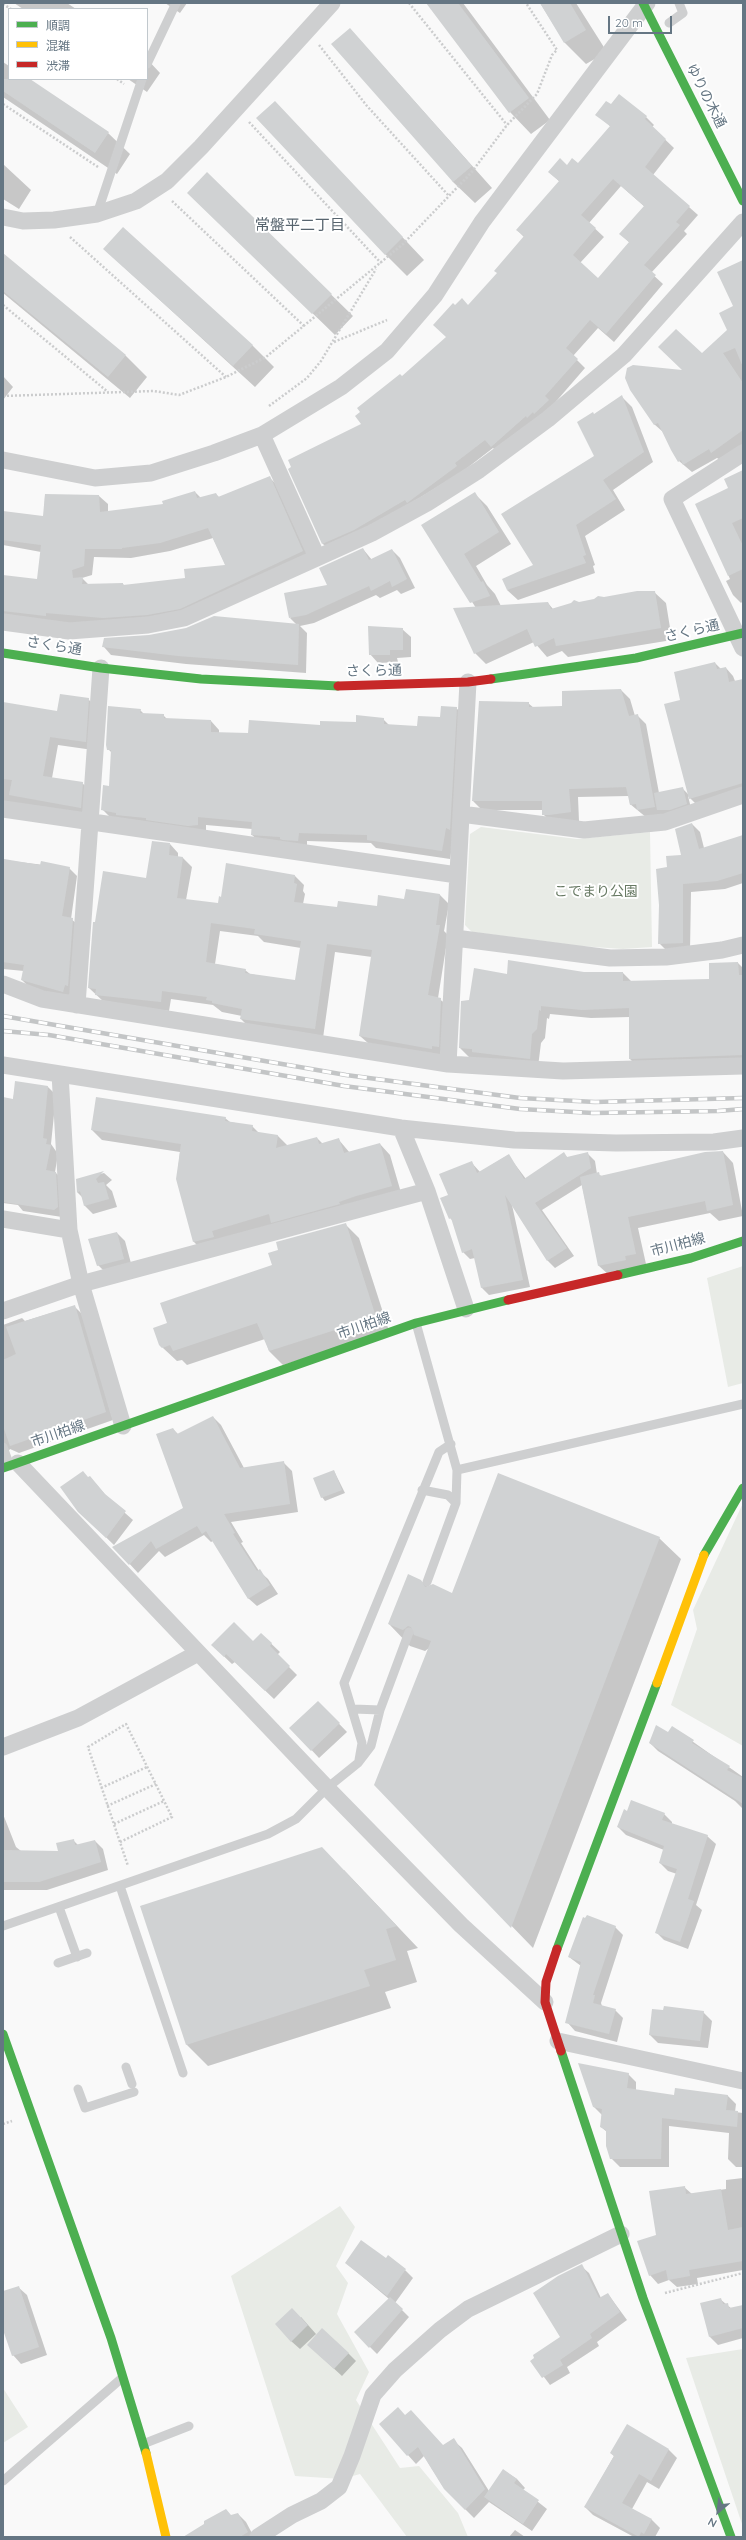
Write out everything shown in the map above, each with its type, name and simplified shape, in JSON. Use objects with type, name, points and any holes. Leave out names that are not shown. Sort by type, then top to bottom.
[{"type":"street","points":[[3,216],[23,221],[54,220],[97,214],[136,200],[167,181],[201,147],[332,3]]},
{"type":"street","points":[[3,460],[95,478],[151,472],[214,453],[262,434],[341,387],[387,351],[435,295],[482,222],[645,4]]},
{"type":"street","name":"ゆりの木通","points":[[645,4],[743,201]]},
{"type":"street","points":[[3,622],[69,631],[148,625],[184,618],[372,533],[427,503],[479,470],[548,419],[624,355],[743,222]]},
{"type":"street","points":[[262,434],[317,557]]},
{"type":"street","points":[[741,639],[672,499],[743,453]]},
{"type":"street","name":"さくら通","points":[[3,653],[101,668],[200,679],[313,686],[468,682],[552,672],[741,639]]},
{"type":"street","points":[[77,1005],[101,668]]},
{"type":"street","points":[[448,1064],[468,682]]},
{"type":"street","points":[[461,814],[584,830],[665,822],[743,795]]},
{"type":"street","points":[[3,809],[457,875]]},
{"type":"street","points":[[455,938],[610,958],[666,957],[722,950],[743,945]]},
{"type":"street","points":[[3,984],[42,999],[448,1064],[563,1071],[743,1066]]},
{"type":"street","points":[[3,1065],[401,1128],[514,1140],[608,1143],[714,1142],[743,1138]]},
{"type":"street","points":[[60,1074],[69,1230],[81,1284],[123,1426]]},
{"type":"street","points":[[401,1128],[427,1191],[466,1309]]},
{"type":"street","points":[[3,1311],[81,1284],[427,1191]]},
{"type":"street","points":[[3,1219],[69,1230]]},
{"type":"street","name":"市川柏線","points":[[10,1465],[416,1323],[466,1309],[691,1258],[743,1242]]},
{"type":"street","points":[[10,1465],[198,1653],[327,1788],[461,1924],[545,2002]]},
{"type":"street","points":[[731,2537],[620,2234],[545,2002],[546,1982],[559,1944],[635,1744],[703,1557],[743,1488]]},
{"type":"street","points":[[3,1747],[78,1718],[198,1653]]},
{"type":"street","points":[[3,2034],[123,2377],[143,2444],[166,2537]]},
{"type":"street","points":[[558,2041],[743,2081]]},
{"type":"street","points":[[258,2537],[292,2515],[321,2501],[339,2487],[352,2456],[373,2395],[395,2370],[440,2330],[468,2309],[620,2234]]},
{"type":"lane","points":[[148,62],[176,3]]},
{"type":"lane","points":[[669,23],[683,13],[679,3]]},
{"type":"lane","points":[[97,214],[142,80]]},
{"type":"lane","points":[[416,1323],[451,1444],[457,1470],[456,1503],[427,1582]]},
{"type":"lane","points":[[457,1470],[743,1404]]},
{"type":"lane","points":[[358,1763],[362,1743],[354,1709],[344,1683],[422,1490],[439,1452],[451,1444]]},
{"type":"lane","points":[[3,1447],[10,1465]]},
{"type":"lane","points":[[422,1490],[437,1491],[448,1495],[456,1503]]},
{"type":"lane","points":[[3,1926],[268,1834],[296,1819],[327,1788],[358,1763],[371,1746],[380,1710],[409,1632]]},
{"type":"lane","points":[[354,1709],[380,1710]]},
{"type":"lane","points":[[120,1886],[183,2073]]},
{"type":"lane","points":[[60,1907],[77,1957]]},
{"type":"lane","points":[[58,1963],[87,1953]]},
{"type":"lane","points":[[78,2089],[85,2108],[133,2088],[126,2068]]},
{"type":"lane","points":[[3,2481],[123,2377]]},
{"type":"lane","points":[[143,2444],[189,2426]]},
{"type":"path","points":[[409,3],[507,125]]},
{"type":"path","points":[[3,396],[154,391],[179,396],[226,377],[266,357],[403,244],[472,173],[507,125],[536,94],[552,55],[556,50],[526,3]]},
{"type":"path","points":[[302,36],[319,45],[368,106],[449,196]]},
{"type":"path","points":[[3,104],[110,175]]},
{"type":"path","points":[[237,108],[381,263]]},
{"type":"path","points":[[157,187],[304,326]]},
{"type":"path","points":[[54,220],[58,227],[226,377]]},
{"type":"path","points":[[262,411],[307,378],[334,342],[377,266]]},
{"type":"path","points":[[3,305],[109,393]]},
{"type":"path","points":[[334,342],[393,318],[410,324]]},
{"type":"path","points":[[120,1842],[172,1817],[126,1724],[88,1747],[130,1872]]},
{"type":"path","points":[[101,1788],[147,1767]]},
{"type":"path","points":[[108,1806],[156,1784]]},
{"type":"path","points":[[114,1824],[164,1801]]},
{"type":"path","points":[[643,2298],[743,2273]]},
{"type":"green space","name":"こでまり公園","points":[[481,827],[577,839],[650,832],[652,947],[623,949],[580,946],[472,932],[465,925],[470,834]]},
{"type":"green space","points":[[743,1266],[743,1383],[728,1387],[707,1278]]},
{"type":"green space","points":[[743,1503],[743,1746],[671,1705],[697,1629],[693,1610]]},
{"type":"green space","points":[[340,2206],[355,2227],[336,2266],[348,2283],[337,2314],[369,2372],[356,2400],[400,2468],[419,2466],[458,2513],[468,2537],[407,2537],[360,2474],[342,2479],[295,2476],[231,2276]]},
{"type":"green space","points":[[743,2349],[743,2527],[686,2358]]},
{"type":"green space","points":[[3,2388],[28,2427],[3,2443]]},
{"type":"building","points":[[426,3],[458,3],[529,98],[509,113]]},
{"type":"building","points":[[540,3],[570,3],[586,30],[564,43]]},
{"type":"building","points":[[350,28],[472,166],[453,182],[331,44]]},
{"type":"building","points":[[3,79],[31,80],[109,132],[95,153],[3,91]]},
{"type":"building","points":[[619,94],[647,116],[645,119],[666,139],[645,167],[690,206],[676,222],[680,225],[644,265],[656,275],[606,334],[590,320],[566,348],[578,359],[545,396],[549,400],[534,414],[533,412],[527,418],[526,416],[491,447],[485,440],[455,463],[457,466],[407,503],[405,500],[354,530],[322,544],[288,469],[291,467],[288,460],[361,424],[355,416],[360,412],[357,408],[400,374],[402,376],[446,337],[433,325],[453,303],[455,305],[462,298],[468,305],[497,273],[494,271],[524,236],[516,230],[559,181],[548,172],[560,158],[567,165],[572,158],[578,163],[610,126],[595,115],[606,101],[611,104]],"holes":[[[613,179],[644,206],[619,234],[629,242],[598,278],[573,255],[596,228],[581,215]]]},
{"type":"building","points":[[275,101],[403,237],[385,255],[256,118]]},
{"type":"building","points":[[207,172],[332,294],[312,314],[187,193]]},
{"type":"building","points":[[123,227],[253,345],[233,366],[103,249]]},
{"type":"building","points":[[3,253],[126,355],[108,377],[3,291]]},
{"type":"building","points":[[743,260],[743,367],[735,348],[723,353],[743,383],[743,430],[711,453],[709,449],[683,465],[681,460],[678,462],[658,423],[654,425],[630,390],[625,378],[627,368],[633,365],[682,370],[658,347],[676,329],[702,353],[727,330],[719,313],[733,306],[717,272]]},
{"type":"building","points":[[622,395],[644,452],[603,480],[616,499],[576,525],[586,555],[583,556],[586,563],[507,590],[502,579],[533,565],[501,514],[594,456],[577,422],[593,412],[594,414]]},
{"type":"building","points":[[743,470],[743,518],[732,523],[743,546],[743,569],[728,576],[695,504],[728,488],[724,479]]},
{"type":"building","points":[[270,476],[303,551],[180,609],[147,615],[103,618],[46,613],[46,616],[3,611],[3,575],[37,579],[41,545],[3,540],[3,511],[43,516],[45,494],[99,495],[100,512],[163,504],[162,501],[195,491],[197,498],[216,493],[218,497]],"holes":[[[208,528],[225,565],[184,569],[185,578],[123,585],[123,583],[82,584],[83,577],[73,578],[72,570],[84,566],[85,549],[122,549],[160,543]]]},
{"type":"building","points":[[475,492],[499,532],[464,554],[481,582],[483,581],[490,596],[470,603],[421,525]]},
{"type":"building","points":[[363,548],[369,560],[392,549],[407,579],[392,587],[390,581],[371,591],[369,586],[306,615],[289,618],[284,593],[327,585],[319,568]]},
{"type":"building","points":[[637,591],[655,591],[661,628],[556,646],[554,638],[535,647],[527,629],[474,654],[453,608],[548,602],[551,609],[571,603],[574,600],[579,602],[594,599],[598,596],[604,597]]},
{"type":"building","points":[[214,616],[299,624],[298,665],[178,656],[102,647],[104,638],[149,635],[186,628]]},
{"type":"building","points":[[368,626],[403,628],[403,650],[390,650],[390,655],[369,655]]},
{"type":"building","points":[[715,662],[717,669],[726,667],[729,682],[743,679],[743,783],[689,799],[664,704],[680,700],[674,672]]},
{"type":"building","points":[[621,689],[629,716],[638,714],[655,807],[637,810],[636,804],[630,805],[626,787],[569,789],[571,812],[549,815],[542,815],[542,801],[472,801],[479,701],[529,702],[529,707],[562,706],[562,691]]},
{"type":"building","points":[[60,694],[89,698],[86,742],[50,737],[43,776],[83,782],[81,808],[9,795],[12,780],[3,779],[3,702],[57,711]]},
{"type":"building","points":[[108,706],[141,709],[140,713],[164,714],[164,718],[211,720],[211,732],[248,733],[249,720],[320,725],[320,721],[356,722],[356,715],[384,718],[384,724],[417,726],[418,716],[440,717],[441,706],[457,707],[450,830],[446,828],[442,851],[367,840],[367,835],[299,833],[298,841],[283,840],[280,839],[280,837],[251,835],[252,822],[198,817],[198,825],[188,826],[146,820],[146,818],[116,815],[116,813],[101,810],[103,785],[109,786],[111,750],[107,750],[106,745]]},
{"type":"building","points":[[683,787],[687,804],[670,810],[657,810],[654,793]]},
{"type":"building","points":[[692,823],[699,849],[743,835],[743,873],[717,881],[683,884],[683,943],[658,944],[659,905],[656,869],[667,867],[666,856],[681,855],[675,829]]},
{"type":"building","points":[[152,841],[170,843],[169,855],[183,857],[177,898],[218,903],[219,896],[221,897],[226,863],[295,875],[294,883],[297,884],[294,902],[337,907],[338,901],[377,906],[378,895],[404,899],[406,889],[440,894],[436,925],[440,925],[428,995],[441,998],[439,1047],[432,1046],[432,1049],[359,1036],[372,950],[327,944],[315,1029],[240,1019],[242,1009],[212,1003],[212,1001],[206,1000],[207,997],[162,991],[161,1002],[95,995],[96,989],[88,988],[93,922],[95,922],[103,871],[146,878]],"holes":[[[211,923],[255,929],[254,934],[301,941],[295,980],[245,973],[246,969],[206,962]]]},
{"type":"building","points":[[4,859],[40,865],[41,861],[70,867],[62,916],[73,918],[68,986],[65,985],[63,992],[21,980],[24,965],[3,962]]},
{"type":"building","points":[[508,960],[584,972],[623,972],[623,981],[709,979],[709,963],[738,962],[739,975],[743,975],[743,1055],[629,1059],[629,1008],[582,1010],[541,1006],[541,1011],[539,1010],[537,1029],[532,1034],[530,1059],[472,1052],[472,1049],[459,1048],[461,1001],[469,1000],[474,968],[507,974]]},
{"type":"building","points":[[15,1081],[48,1086],[43,1138],[47,1139],[46,1144],[51,1145],[46,1170],[56,1172],[58,1207],[54,1210],[3,1202],[3,1097],[13,1099]]},
{"type":"building","points":[[96,1097],[226,1117],[225,1121],[253,1125],[252,1131],[278,1135],[276,1148],[317,1137],[319,1144],[339,1138],[344,1153],[380,1143],[392,1186],[356,1196],[339,1202],[340,1204],[271,1223],[269,1214],[212,1231],[214,1237],[193,1242],[176,1179],[181,1144],[91,1130]]},
{"type":"building","points":[[723,1151],[733,1205],[707,1211],[705,1201],[628,1217],[636,1254],[625,1256],[626,1260],[598,1266],[580,1177],[599,1172],[600,1176],[705,1152]]},
{"type":"building","points":[[564,1152],[567,1157],[588,1152],[591,1168],[535,1203],[567,1248],[547,1261],[505,1195],[523,1280],[481,1288],[472,1249],[462,1253],[451,1218],[449,1219],[440,1198],[448,1195],[439,1174],[472,1161],[477,1173],[509,1154],[524,1179]]},
{"type":"building","points":[[104,1171],[96,1179],[98,1183],[104,1182],[109,1199],[84,1206],[80,1191],[77,1193],[76,1179]]},
{"type":"building","points":[[346,1223],[376,1317],[269,1351],[257,1323],[173,1351],[170,1345],[162,1348],[159,1345],[153,1328],[167,1323],[160,1303],[272,1265],[268,1253],[278,1250],[276,1242]]},
{"type":"building","points":[[117,1232],[124,1259],[97,1266],[88,1239]]},
{"type":"building","points":[[75,1305],[106,1412],[10,1446],[3,1426],[3,1360],[16,1354],[6,1327]]},
{"type":"building","points":[[213,1416],[240,1468],[284,1461],[290,1504],[224,1514],[235,1533],[233,1534],[257,1571],[260,1569],[270,1585],[248,1599],[206,1531],[202,1534],[197,1526],[156,1549],[151,1541],[129,1565],[112,1547],[183,1508],[156,1434],[173,1428],[177,1434]]},
{"type":"building","points":[[334,1470],[342,1490],[321,1498],[313,1478]]},
{"type":"building","points":[[83,1471],[88,1477],[90,1476],[105,1494],[126,1511],[106,1538],[78,1512],[60,1487]]},
{"type":"building","points":[[498,1473],[660,1537],[511,1928],[374,1785],[431,1641],[414,1635],[411,1627],[408,1626],[403,1630],[388,1624],[408,1574],[421,1580],[425,1587],[433,1584],[452,1593]]},
{"type":"building","points":[[234,1622],[253,1641],[261,1633],[272,1643],[270,1646],[290,1666],[265,1691],[226,1654],[224,1657],[211,1645]]},
{"type":"building","points":[[318,1701],[340,1723],[311,1751],[289,1728]]},
{"type":"building","points":[[656,1725],[668,1732],[672,1726],[694,1740],[692,1743],[730,1766],[727,1770],[743,1778],[743,1804],[649,1743]]},
{"type":"building","points":[[631,1800],[665,1813],[662,1820],[708,1835],[688,1899],[694,1901],[680,1942],[655,1933],[677,1869],[659,1863],[664,1846],[617,1827],[624,1809],[627,1811]]},
{"type":"building","points":[[74,1839],[75,1845],[95,1840],[101,1862],[39,1882],[3,1882],[3,1850],[58,1851],[56,1843]]},
{"type":"building","points":[[322,1847],[397,1926],[386,1929],[396,1960],[364,1970],[370,1986],[186,2045],[140,1906]]},
{"type":"building","points":[[587,1915],[616,1926],[593,1995],[595,1995],[593,2003],[616,2009],[609,2034],[565,2023],[581,1962],[568,1957],[583,1917],[585,1918]]},
{"type":"building","points":[[664,2006],[704,2011],[700,2041],[649,2035],[652,2009],[663,2010]]},
{"type":"building","points":[[578,2063],[629,2073],[627,2088],[674,2095],[675,2088],[728,2095],[726,2110],[738,2111],[737,2127],[662,2118],[661,2159],[610,2159],[606,2146],[606,2130],[600,2127],[602,2109],[593,2107]]},
{"type":"building","points":[[685,2186],[686,2194],[721,2189],[728,2230],[743,2227],[743,2261],[689,2270],[690,2276],[668,2280],[666,2270],[649,2276],[637,2241],[656,2235],[649,2191]]},
{"type":"building","points":[[361,2240],[386,2258],[388,2255],[406,2269],[387,2296],[345,2263]]},
{"type":"building","points":[[582,2264],[599,2298],[608,2293],[620,2312],[590,2334],[592,2338],[560,2360],[563,2365],[542,2378],[530,2361],[534,2358],[533,2355],[560,2337],[533,2293],[558,2276]]},
{"type":"building","points":[[19,2286],[39,2347],[12,2356],[3,2330],[3,2291]]},
{"type":"building","points":[[390,2297],[403,2309],[369,2348],[354,2332]]},
{"type":"building","points":[[721,2298],[723,2304],[728,2303],[729,2308],[743,2305],[743,2328],[709,2337],[700,2303]]},
{"type":"building","points":[[292,2308],[308,2325],[291,2342],[275,2324]]},
{"type":"building","points":[[322,2328],[349,2353],[334,2369],[307,2345]]},
{"type":"building","points":[[398,2407],[405,2415],[411,2410],[443,2445],[454,2438],[485,2489],[465,2510],[444,2489],[418,2447],[407,2456],[379,2424]]},
{"type":"building","points":[[627,2424],[669,2449],[651,2481],[639,2474],[622,2503],[652,2519],[644,2534],[641,2532],[639,2537],[584,2507],[614,2456],[610,2453]]},
{"type":"building","points":[[503,2469],[517,2479],[514,2483],[539,2500],[523,2524],[484,2497]]},
{"type":"building","points":[[226,2509],[231,2515],[238,2513],[248,2532],[240,2537],[183,2537],[204,2524],[204,2521]]},
{"type":"railway","points":[[3,1016],[346,1075],[520,1098],[595,1102],[743,1098]]},
{"type":"railway","points":[[3,1031],[49,1035],[344,1086],[520,1109],[593,1113],[718,1111],[743,1109]]},
{"type":"traffic: fast","points":[[643,3],[743,201]]},
{"type":"traffic: fast","points":[[491,679],[636,658],[743,633]]},
{"type":"traffic: fast","points":[[3,653],[101,668],[201,679],[338,686]]},
{"type":"traffic: fast","points":[[618,1275],[691,1258],[743,1241]]},
{"type":"traffic: fast","points":[[3,1468],[416,1323],[508,1300]]},
{"type":"traffic: fast","points":[[704,1555],[743,1488]]},
{"type":"traffic: fast","points":[[557,1949],[657,1683]]},
{"type":"traffic: fast","points":[[3,2034],[111,2338],[146,2453]]},
{"type":"traffic: fast","points":[[561,2051],[643,2298],[731,2537]]},
{"type":"traffic: slow","points":[[657,1683],[704,1555]]},
{"type":"traffic: slow","points":[[146,2453],[166,2537]]},
{"type":"traffic: jam","points":[[338,686],[468,682],[491,679]]},
{"type":"traffic: jam","points":[[508,1300],[618,1275]]},
{"type":"traffic: jam","points":[[557,1949],[546,1982],[545,2002],[561,2051]]},
{"type":"district","name":"常盤平二丁目","points":[[300,225]]}]
